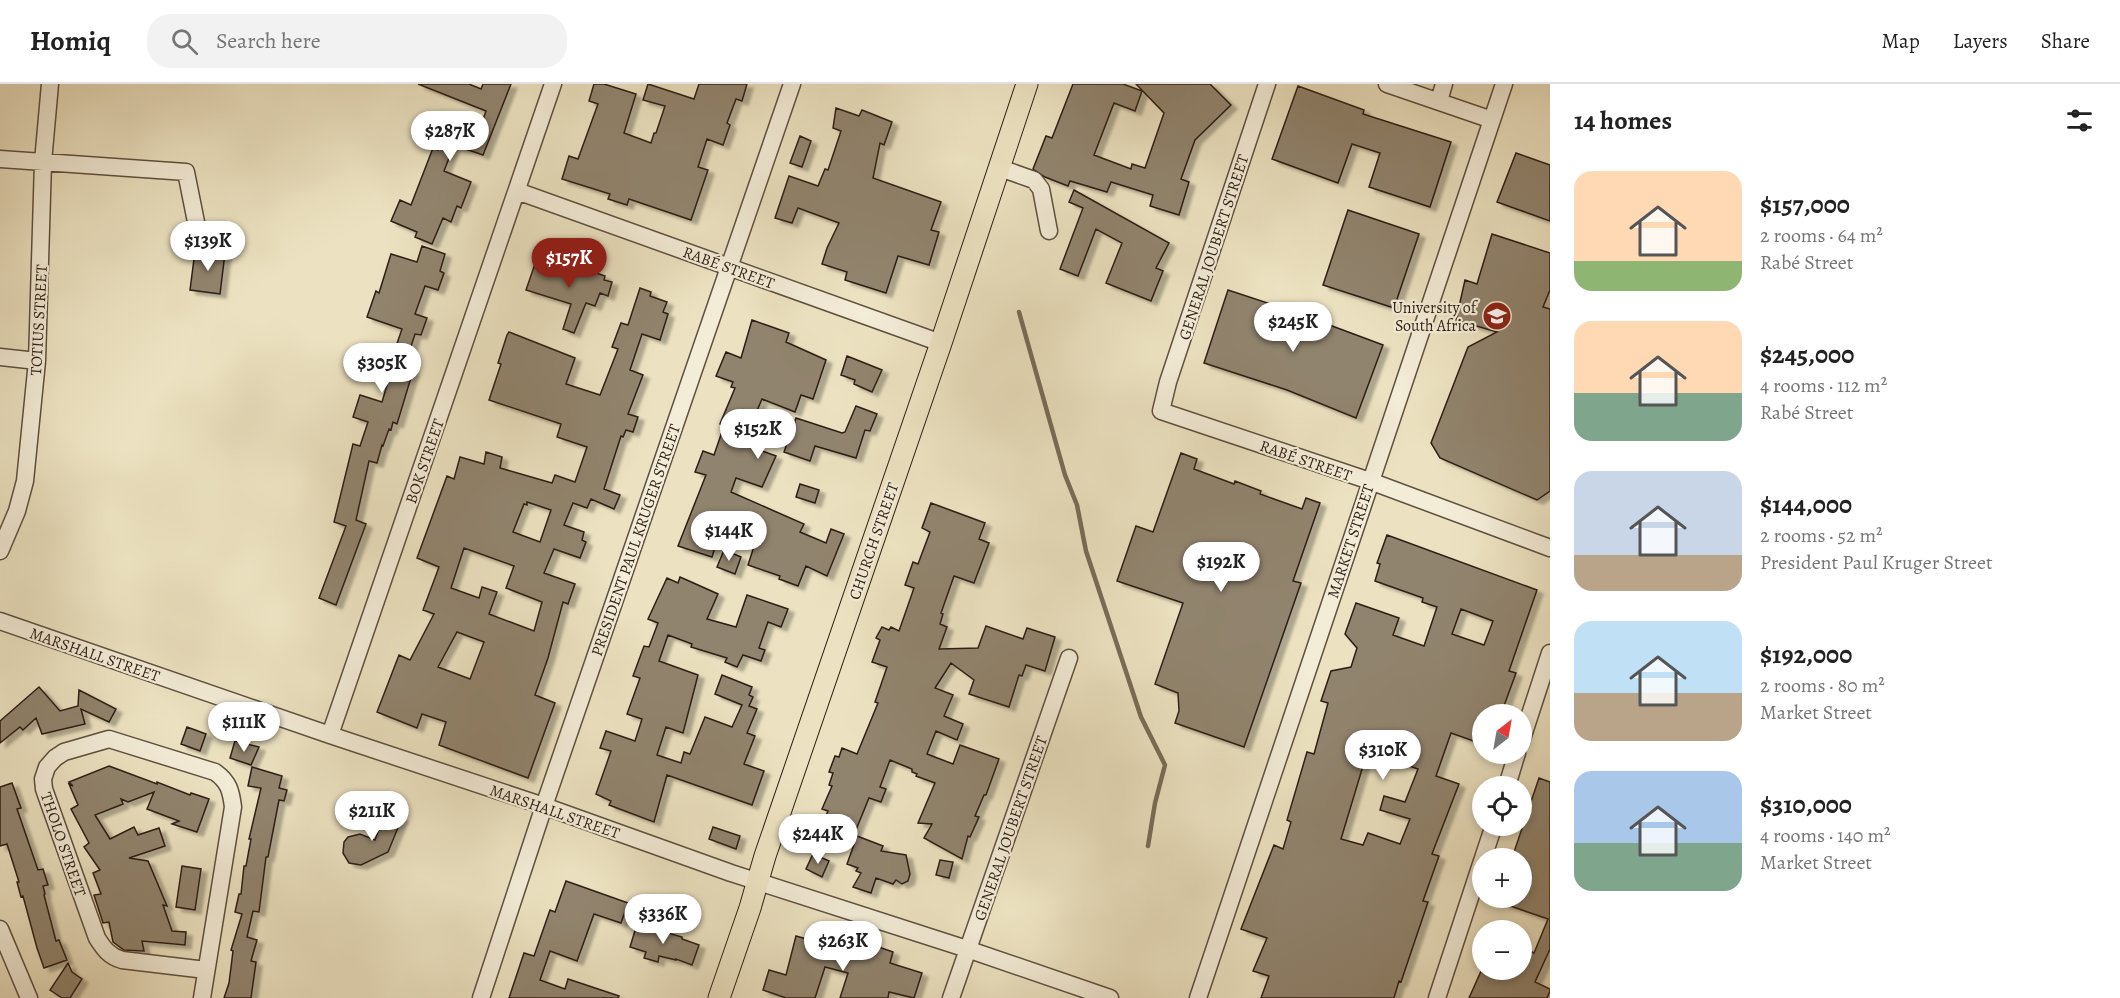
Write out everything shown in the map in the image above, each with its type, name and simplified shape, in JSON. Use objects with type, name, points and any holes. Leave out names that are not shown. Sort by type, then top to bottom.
[{"type":"main road","name":"CHURCH STREET","points":[[718,998],[1027,84]]},
{"type":"street","name":"TOTIUS STREET","points":[[0,551],[17,511],[25,481],[37,361],[44,162],[50,84]]},
{"type":"street","name":"BOK STREET","points":[[330,735],[553,84]]},
{"type":"street","name":"PRESIDENT PAUL KRUGER STREET","points":[[482,998],[544,806],[792,84]]},
{"type":"street","name":"GENERAL JOUBERT STREET","points":[[1161,411],[1168,382],[1267,84]]},
{"type":"street","points":[[1439,101],[1444,84]]},
{"type":"street","name":"MARKET STREET","points":[[1198,998],[1504,84]]},
{"type":"street","points":[[1397,86],[1492,120]]},
{"type":"street","points":[[0,159],[186,172],[200,242]]},
{"type":"street","points":[[1002,162],[1034,180],[1041,189],[1048,231]]},
{"type":"street","name":"RABÉ STREET","points":[[517,191],[941,343]]},
{"type":"street","points":[[0,357],[37,361]]},
{"type":"street","name":"RABÉ STREET","points":[[1161,411],[1370,482],[1550,548]]},
{"type":"street","name":"MARSHALL STREET","points":[[0,621],[757,881],[1110,998]]},
{"type":"street","points":[[1532,708],[1550,653]]},
{"type":"street","name":"GENERAL JOUBERT STREET","points":[[951,998],[1069,658]]},
{"type":"street","name":"THOLO STREET","points":[[202,998],[233,807],[231,790],[224,778],[215,772],[109,738],[64,753],[55,759],[47,767],[43,779],[45,789],[97,938],[105,950],[122,960],[206,970]]},
{"type":"street","points":[[1437,998],[1472,893]]},
{"type":"street","points":[[0,929],[29,998]]},
{"type":"building","points":[[418,84],[469,84],[481,89],[483,84],[511,84],[483,155],[454,145],[444,171],[471,182],[461,208],[457,206],[451,222],[443,218],[432,244],[415,237],[417,232],[391,221],[400,200],[411,205],[433,148],[438,150],[447,125],[477,136],[486,111]]},
{"type":"building","points":[[594,84],[604,84],[636,94],[624,133],[651,143],[665,106],[643,100],[648,84],[694,99],[699,84],[747,84],[742,101],[736,99],[727,123],[730,125],[723,145],[707,139],[698,167],[708,170],[691,220],[629,199],[627,205],[608,199],[610,194],[562,179],[569,156],[578,159],[598,104],[589,101]]},
{"type":"building","points":[[1073,84],[1123,84],[1142,91],[1135,111],[1114,103],[1094,155],[1131,169],[1132,164],[1145,168],[1164,113],[1136,84],[1210,84],[1231,105],[1195,140],[1181,179],[1189,182],[1179,215],[1150,206],[1153,195],[1111,182],[1107,192],[1070,181],[1068,186],[1045,177],[1033,169],[1046,136],[1052,138]]},
{"type":"building","points":[[1298,86],[1364,110],[1363,114],[1451,142],[1430,207],[1369,187],[1380,153],[1352,144],[1338,183],[1272,159]]},
{"type":"building","points":[[836,108],[859,116],[862,110],[892,122],[884,145],[880,143],[873,178],[941,202],[931,230],[939,232],[929,265],[898,256],[886,293],[845,280],[847,272],[822,264],[839,223],[798,208],[792,223],[775,218],[789,176],[818,186],[825,169],[828,170],[841,131],[833,128]]},
{"type":"building","points":[[800,136],[811,141],[802,167],[790,163]]},
{"type":"building","points":[[1516,153],[1550,165],[1550,221],[1497,202]]},
{"type":"building","points":[[1074,190],[1169,243],[1156,268],[1163,271],[1151,301],[1106,283],[1122,243],[1096,229],[1078,276],[1060,269],[1083,208],[1069,202]]},
{"type":"building","points":[[1348,210],[1419,234],[1394,308],[1323,285]]},
{"type":"building","points":[[1492,234],[1550,253],[1550,290],[1543,307],[1550,309],[1550,491],[1537,500],[1440,458],[1431,443],[1468,347],[1497,332],[1456,320],[1465,280],[1477,284]]},
{"type":"building","points":[[422,246],[445,254],[440,271],[444,273],[438,290],[425,286],[415,314],[427,318],[421,335],[415,334],[404,368],[413,371],[397,424],[393,422],[391,430],[389,429],[377,463],[369,461],[356,520],[366,524],[336,605],[319,598],[346,526],[334,522],[353,444],[360,446],[368,422],[353,417],[360,395],[382,402],[389,378],[361,368],[369,346],[393,355],[402,329],[367,317],[376,291],[379,293],[391,254],[417,262]]},
{"type":"building","points":[[195,251],[225,253],[220,294],[190,290]]},
{"type":"building","points":[[536,261],[577,273],[579,267],[605,276],[604,280],[612,282],[608,296],[600,293],[595,306],[586,303],[574,333],[563,329],[571,304],[526,290]]},
{"type":"building","points":[[640,288],[651,292],[650,296],[667,302],[663,312],[668,314],[660,340],[642,334],[630,370],[643,375],[628,414],[638,417],[633,432],[626,430],[623,437],[621,436],[604,489],[620,495],[614,509],[591,499],[587,508],[573,503],[564,525],[584,532],[582,540],[586,542],[580,558],[554,549],[544,573],[575,584],[568,604],[563,602],[535,695],[555,703],[528,778],[439,745],[446,722],[422,714],[417,728],[377,712],[399,655],[410,660],[434,614],[423,610],[439,567],[417,558],[447,476],[454,479],[460,457],[484,464],[486,452],[502,457],[500,468],[552,483],[555,475],[575,482],[587,447],[557,437],[561,424],[489,400],[501,364],[498,363],[507,335],[509,332],[575,358],[566,384],[600,395],[618,349],[612,347],[621,323],[628,325]],"holes":[[[527,502],[551,510],[540,542],[513,532],[524,504],[527,505]],[[464,548],[514,566],[506,588],[542,602],[534,631],[489,614],[497,592],[482,587],[479,598],[451,588]],[[457,632],[484,642],[470,679],[438,667]]]},
{"type":"building","points":[[1228,290],[1383,345],[1356,418],[1287,390],[1204,363]]},
{"type":"building","points":[[752,320],[789,333],[786,342],[826,360],[813,399],[801,395],[795,412],[762,399],[743,444],[776,456],[762,487],[736,478],[731,492],[804,524],[800,532],[826,543],[831,529],[844,534],[827,576],[806,566],[798,586],[779,579],[780,576],[748,565],[758,534],[723,522],[712,557],[678,546],[706,475],[695,472],[703,451],[714,455],[724,426],[720,424],[735,388],[731,387],[733,382],[716,376],[726,352],[741,358]]},
{"type":"building","points":[[847,356],[882,370],[872,392],[854,384],[855,380],[841,375]]},
{"type":"building","points":[[856,406],[877,414],[870,431],[865,430],[856,458],[815,446],[810,461],[784,452],[796,418],[842,433],[845,432]]},
{"type":"building","points":[[1181,453],[1197,459],[1194,469],[1234,484],[1235,481],[1261,491],[1260,494],[1302,509],[1306,498],[1320,503],[1293,581],[1301,583],[1244,747],[1175,723],[1179,711],[1178,693],[1155,684],[1183,603],[1117,581],[1136,526],[1153,532]]},
{"type":"building","points":[[800,484],[819,490],[815,503],[796,497]]},
{"type":"building","points":[[931,503],[985,523],[979,539],[989,543],[974,583],[954,576],[941,613],[943,614],[940,624],[947,627],[939,649],[978,648],[986,626],[1023,639],[1027,628],[1055,637],[1045,671],[1026,665],[1022,676],[1019,675],[1009,707],[969,694],[974,680],[951,663],[935,688],[953,695],[944,716],[963,724],[957,740],[936,731],[927,754],[953,764],[960,745],[999,759],[986,795],[975,816],[979,817],[970,837],[968,836],[962,859],[924,838],[932,824],[918,823],[935,783],[916,776],[917,774],[912,772],[912,769],[890,760],[880,787],[886,789],[881,802],[869,798],[851,842],[820,830],[828,811],[822,809],[832,786],[829,785],[833,773],[829,772],[835,756],[839,757],[842,748],[857,754],[878,703],[875,702],[887,667],[872,662],[880,640],[876,638],[882,627],[889,630],[891,627],[899,631],[914,588],[905,585],[913,562],[918,564],[930,532],[922,528]]},
{"type":"building","points":[[1387,535],[1537,590],[1509,671],[1516,673],[1505,704],[1472,704],[1472,740],[1451,733],[1436,776],[1459,784],[1432,854],[1439,856],[1423,901],[1428,902],[1394,998],[1261,998],[1269,976],[1253,971],[1267,938],[1241,929],[1274,845],[1283,849],[1291,822],[1287,820],[1307,752],[1314,754],[1328,703],[1321,701],[1331,671],[1351,667],[1357,648],[1345,634],[1356,603],[1399,618],[1393,635],[1424,646],[1437,607],[1422,602],[1423,598],[1375,581],[1380,564],[1377,563]],"holes":[[[1461,609],[1493,621],[1484,645],[1452,634]],[[1366,756],[1379,760],[1380,756],[1418,769],[1405,802],[1384,796],[1380,810],[1410,819],[1400,844],[1368,833],[1363,845],[1341,839]]]},
{"type":"building","points":[[724,550],[741,557],[735,574],[717,567]]},
{"type":"building","points":[[680,577],[718,594],[707,619],[736,627],[747,595],[788,609],[781,627],[768,622],[759,648],[765,650],[761,661],[743,655],[737,667],[725,662],[727,658],[691,647],[692,644],[668,635],[659,661],[698,675],[683,733],[666,727],[657,755],[681,763],[684,752],[690,754],[705,717],[732,727],[742,705],[715,694],[722,675],[752,687],[749,695],[753,697],[749,706],[757,709],[747,733],[755,736],[744,764],[764,771],[752,805],[667,775],[654,822],[609,805],[611,801],[596,794],[611,751],[600,748],[606,731],[635,741],[642,719],[627,714],[640,678],[633,676],[644,646],[649,647],[658,623],[648,619],[667,578],[678,583]]},
{"type":"building","points":[[39,687],[60,711],[78,706],[79,690],[116,709],[109,722],[81,709],[85,724],[42,734],[36,718],[23,730],[20,727],[0,743],[0,721]]},
{"type":"building","points":[[187,727],[206,734],[200,751],[181,744]]},
{"type":"building","points":[[235,741],[259,747],[251,765],[230,758]]},
{"type":"building","points":[[109,766],[190,795],[191,793],[209,799],[197,832],[172,824],[179,821],[147,809],[154,792],[128,802],[121,799],[123,804],[95,815],[110,839],[134,827],[138,835],[159,828],[165,846],[129,858],[148,861],[167,906],[163,905],[172,931],[186,932],[185,945],[142,941],[144,951],[124,950],[113,942],[109,922],[103,923],[94,895],[101,894],[93,873],[100,870],[84,847],[89,843],[71,809],[78,805],[69,784],[73,786],[69,782]]},
{"type":"building","points":[[252,767],[282,776],[279,788],[287,790],[284,801],[279,800],[268,857],[266,857],[259,912],[253,911],[247,937],[257,940],[251,961],[256,962],[251,998],[224,998],[229,983],[233,951],[231,950],[242,914],[235,912],[239,894],[241,894],[244,866],[246,866],[251,839],[249,839],[261,788],[248,786]]},
{"type":"building","points":[[1539,778],[1550,782],[1550,949],[1535,982],[1550,991],[1547,998],[1469,998],[1477,980],[1532,980],[1532,952],[1534,953],[1548,919],[1516,908],[1532,908],[1532,848],[1515,848],[1519,836],[1532,836],[1532,799]]},
{"type":"building","points":[[12,783],[21,808],[17,809],[38,870],[43,869],[48,885],[43,886],[44,895],[56,941],[59,940],[67,960],[44,968],[7,844],[0,846],[0,787]]},
{"type":"building","points":[[385,812],[402,818],[388,852],[361,865],[349,863],[343,853],[344,842],[348,837],[360,834],[375,840]]},
{"type":"building","points":[[713,827],[740,836],[736,849],[709,839]]},
{"type":"building","points":[[857,836],[883,846],[881,851],[906,855],[910,874],[908,881],[902,884],[896,880],[893,884],[876,878],[871,893],[853,887],[861,873],[856,871],[858,868],[847,864]]},
{"type":"building","points":[[813,854],[829,861],[822,877],[806,869]]},
{"type":"building","points":[[940,860],[953,862],[949,878],[936,875]]},
{"type":"building","points":[[182,866],[201,869],[195,910],[176,907]]},
{"type":"building","points":[[566,881],[628,903],[621,923],[594,914],[577,961],[550,951],[540,980],[565,989],[568,979],[619,996],[618,998],[509,998],[524,953],[534,956],[550,910],[555,912]]},
{"type":"building","points":[[637,924],[682,937],[682,939],[699,945],[692,965],[659,956],[658,962],[644,958],[646,952],[630,947]]},
{"type":"building","points":[[796,936],[850,951],[853,938],[893,952],[890,963],[922,973],[914,998],[889,992],[888,998],[840,998],[848,973],[825,967],[815,998],[786,998],[763,990],[769,970],[786,975]]},
{"type":"building","points":[[68,963],[72,972],[82,979],[70,998],[62,998],[50,990]]},
{"type":"waterway","points":[[1019,312],[1065,475],[1077,505],[1086,551],[1141,717],[1165,765],[1155,803],[1148,846]]},
{"type":"place","name":"University of South Africa","points":[[1497,316]]}]
